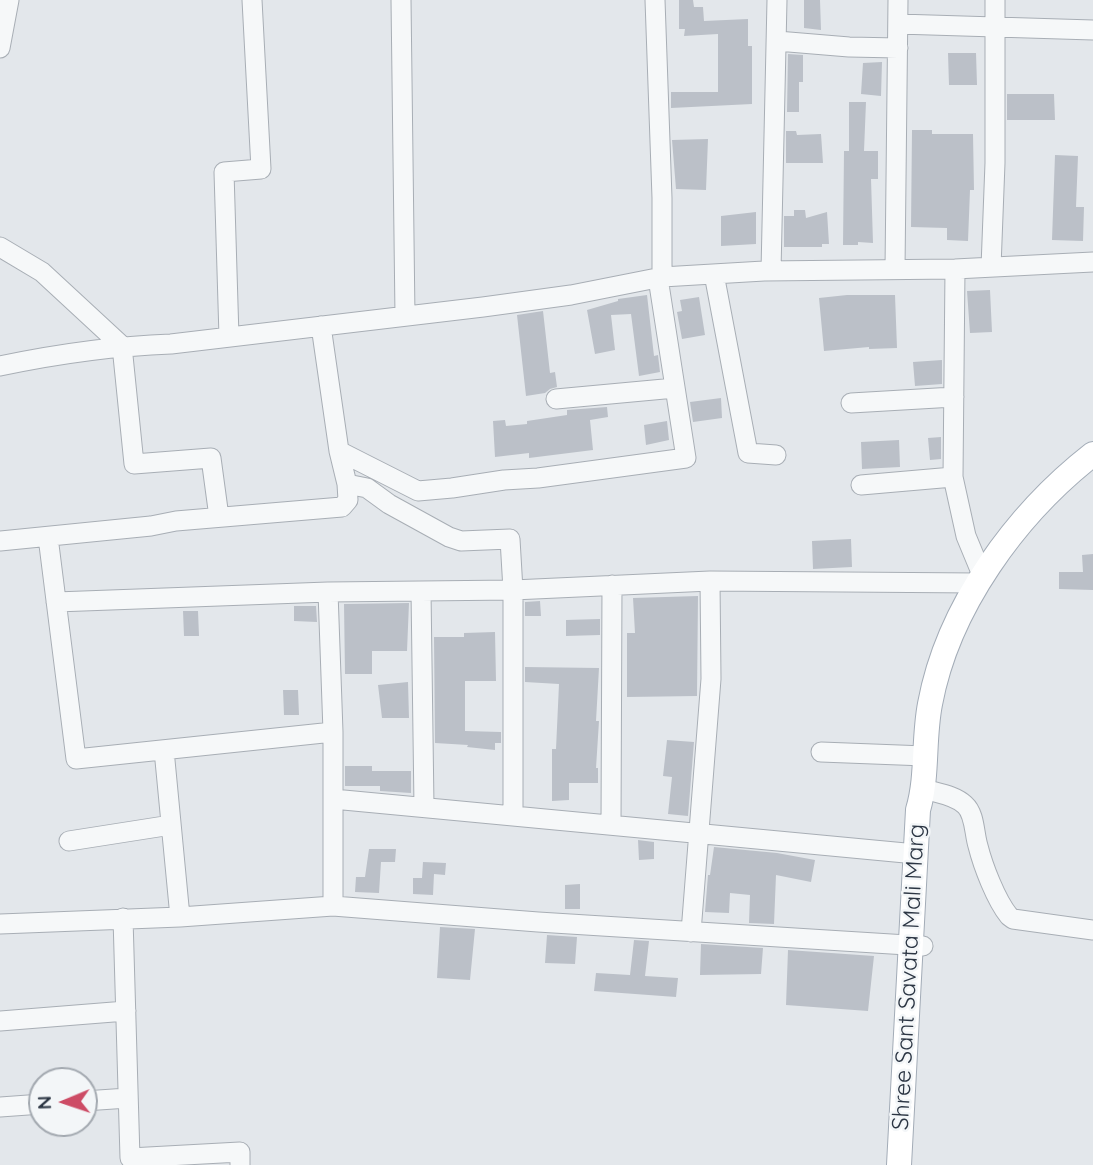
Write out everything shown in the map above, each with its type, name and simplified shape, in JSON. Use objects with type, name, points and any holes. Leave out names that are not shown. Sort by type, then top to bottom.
[{"type":"main road","name":"Shree Sant Savata Mali Marg","points":[[899,1165],[928,811],[924,789],[929,706],[940,666],[959,618],[980,580],[1043,497],[1093,454]]},
{"type":"main road","name":"Shree Sant Savata Mali Marg","points":[[914,1165],[916,854],[918,810],[924,789]]},
{"type":"street","points":[[0,48],[9,0]]},
{"type":"street","points":[[229,337],[224,172],[261,169],[252,0]]},
{"type":"street","points":[[401,0],[405,316]]},
{"type":"street","points":[[339,451],[418,491],[686,458],[660,277],[662,198],[655,0]]},
{"type":"street","points":[[771,271],[777,0]]},
{"type":"street","points":[[895,268],[898,0]]},
{"type":"street","points":[[991,267],[996,0]]},
{"type":"street","points":[[898,24],[1093,30]]},
{"type":"street","points":[[777,41],[898,48]]},
{"type":"street","points":[[0,247],[42,272],[122,346],[134,464],[211,458],[219,517]]},
{"type":"street","points":[[0,366],[122,346],[171,344],[321,327],[571,295],[660,277],[771,271],[955,269],[1093,262]]},
{"type":"street","points":[[56,602],[328,592],[513,590],[710,581],[980,580],[966,536],[953,477],[955,269]]},
{"type":"street","points":[[714,274],[748,453],[776,455]]},
{"type":"street","points":[[0,541],[219,517],[342,507],[348,500],[347,484],[339,451],[321,327]]},
{"type":"street","points":[[556,400],[675,388]]},
{"type":"street","points":[[851,404],[954,397]]},
{"type":"street","points":[[860,485],[953,477]]},
{"type":"street","points":[[347,484],[367,488],[449,537],[461,541],[510,539],[513,590],[513,816]]},
{"type":"street","points":[[48,537],[76,758],[333,733]]},
{"type":"street","points":[[691,932],[711,679],[710,581]]},
{"type":"street","points":[[611,825],[612,585]]},
{"type":"street","points":[[421,591],[424,807]]},
{"type":"street","points":[[328,592],[333,733],[333,906]]},
{"type":"street","points":[[164,750],[180,917]]},
{"type":"street","points":[[821,752],[925,756]]},
{"type":"street","points":[[924,789],[954,798],[966,805],[972,817],[987,872],[1009,916],[1013,919],[1093,930]]},
{"type":"street","points":[[333,799],[916,854]]},
{"type":"street","points":[[69,841],[171,825]]},
{"type":"street","points":[[0,924],[180,917],[333,906],[917,946]]},
{"type":"street","points":[[123,918],[130,1158],[240,1152],[240,1165]]},
{"type":"street","points":[[0,1021],[126,1010]]},
{"type":"street","points":[[98,1100],[128,1098]]},
{"type":"street","points":[[0,1107],[28,1105]]},
{"type":"building","points":[[679,0],[693,0],[694,7],[703,7],[704,21],[748,19],[748,46],[752,46],[752,104],[671,108],[671,92],[718,92],[718,34],[684,36],[685,29],[679,29]]},
{"type":"building","points":[[804,0],[820,0],[821,30],[804,28]]},
{"type":"building","points":[[948,53],[976,53],[977,85],[949,85]]},
{"type":"building","points":[[788,54],[803,55],[803,82],[799,82],[799,112],[787,112]]},
{"type":"building","points":[[882,62],[881,96],[861,94],[863,63]]},
{"type":"building","points":[[1007,94],[1054,94],[1055,120],[1007,120]]},
{"type":"building","points":[[849,102],[866,102],[864,151],[878,151],[878,179],[871,179],[873,243],[858,242],[858,245],[843,245],[844,151],[849,151]]},
{"type":"building","points":[[912,130],[932,130],[932,134],[973,134],[974,190],[970,190],[968,241],[947,240],[947,228],[911,227]]},
{"type":"building","points":[[786,131],[796,131],[797,135],[821,134],[823,163],[786,163]]},
{"type":"building","points":[[708,139],[706,190],[676,189],[672,140]]},
{"type":"building","points":[[1055,155],[1078,156],[1076,207],[1084,207],[1083,241],[1052,240]]},
{"type":"building","points":[[794,210],[805,210],[806,218],[827,212],[829,244],[822,244],[822,247],[784,247],[784,216],[794,216]]},
{"type":"building","points":[[756,212],[756,244],[721,246],[721,216]]},
{"type":"building","points":[[990,290],[992,332],[970,333],[967,291]]},
{"type":"building","points":[[647,295],[654,356],[658,355],[660,372],[639,376],[631,314],[611,315],[615,350],[595,354],[587,310],[618,299]]},
{"type":"building","points":[[895,295],[897,348],[869,347],[824,351],[819,298]]},
{"type":"building","points":[[699,297],[705,335],[682,339],[677,312],[682,311],[680,300]]},
{"type":"building","points":[[543,311],[550,373],[555,372],[557,387],[545,393],[526,396],[517,315]]},
{"type":"building","points":[[942,360],[942,384],[915,386],[913,362]]},
{"type":"building","points":[[721,398],[722,418],[693,422],[690,402]]},
{"type":"building","points":[[607,407],[608,417],[590,420],[593,450],[529,458],[529,453],[495,457],[493,421],[505,420],[506,426],[527,424],[527,421],[567,415],[567,410]]},
{"type":"building","points":[[667,421],[669,440],[646,445],[644,425]]},
{"type":"building","points":[[941,437],[941,459],[930,460],[928,438]]},
{"type":"building","points":[[899,440],[900,467],[862,469],[861,442]]},
{"type":"building","points":[[851,539],[852,567],[813,569],[812,541]]},
{"type":"building","points":[[1093,554],[1093,590],[1059,589],[1059,572],[1083,572],[1082,555]]},
{"type":"building","points":[[698,596],[697,696],[627,697],[627,633],[635,633],[633,598]]},
{"type":"building","points":[[540,601],[541,616],[525,616],[525,602]]},
{"type":"building","points":[[409,603],[407,651],[372,651],[372,674],[345,674],[344,604]]},
{"type":"building","points":[[294,606],[316,606],[317,622],[294,621]]},
{"type":"building","points":[[183,611],[198,611],[199,636],[184,636]]},
{"type":"building","points":[[600,619],[600,635],[566,636],[566,620]]},
{"type":"building","points":[[495,632],[496,681],[465,681],[465,731],[501,732],[501,743],[495,743],[495,750],[435,743],[434,637],[464,637],[464,633]]},
{"type":"building","points":[[525,667],[599,668],[596,721],[599,721],[596,768],[598,783],[569,783],[569,800],[552,801],[552,749],[556,749],[559,684],[525,682]]},
{"type":"building","points":[[408,682],[409,718],[382,718],[378,685]]},
{"type":"building","points":[[283,690],[298,690],[299,715],[284,715]]},
{"type":"building","points":[[667,740],[694,742],[688,816],[668,814],[672,777],[663,776]]},
{"type":"building","points":[[345,766],[372,766],[372,771],[411,771],[411,793],[380,791],[380,786],[345,786]]},
{"type":"building","points":[[638,840],[654,842],[654,859],[639,860]]},
{"type":"building","points":[[714,847],[815,860],[811,882],[776,875],[774,924],[749,923],[750,895],[730,893],[729,913],[705,912],[708,875]]},
{"type":"building","points":[[369,849],[396,849],[395,862],[381,862],[379,893],[355,892],[356,877],[365,877]]},
{"type":"building","points":[[423,862],[446,863],[445,875],[434,874],[433,895],[413,894],[413,878],[422,878]]},
{"type":"building","points":[[580,884],[580,909],[565,909],[565,885]]},
{"type":"building","points":[[440,927],[475,929],[470,980],[437,978]]},
{"type":"building","points":[[547,935],[577,937],[575,964],[545,963]]},
{"type":"building","points":[[634,940],[649,941],[645,976],[678,978],[676,997],[594,991],[596,973],[630,975]]},
{"type":"building","points":[[701,944],[763,948],[761,974],[700,975]]},
{"type":"building","points":[[788,950],[874,956],[868,1011],[786,1005]]}]
